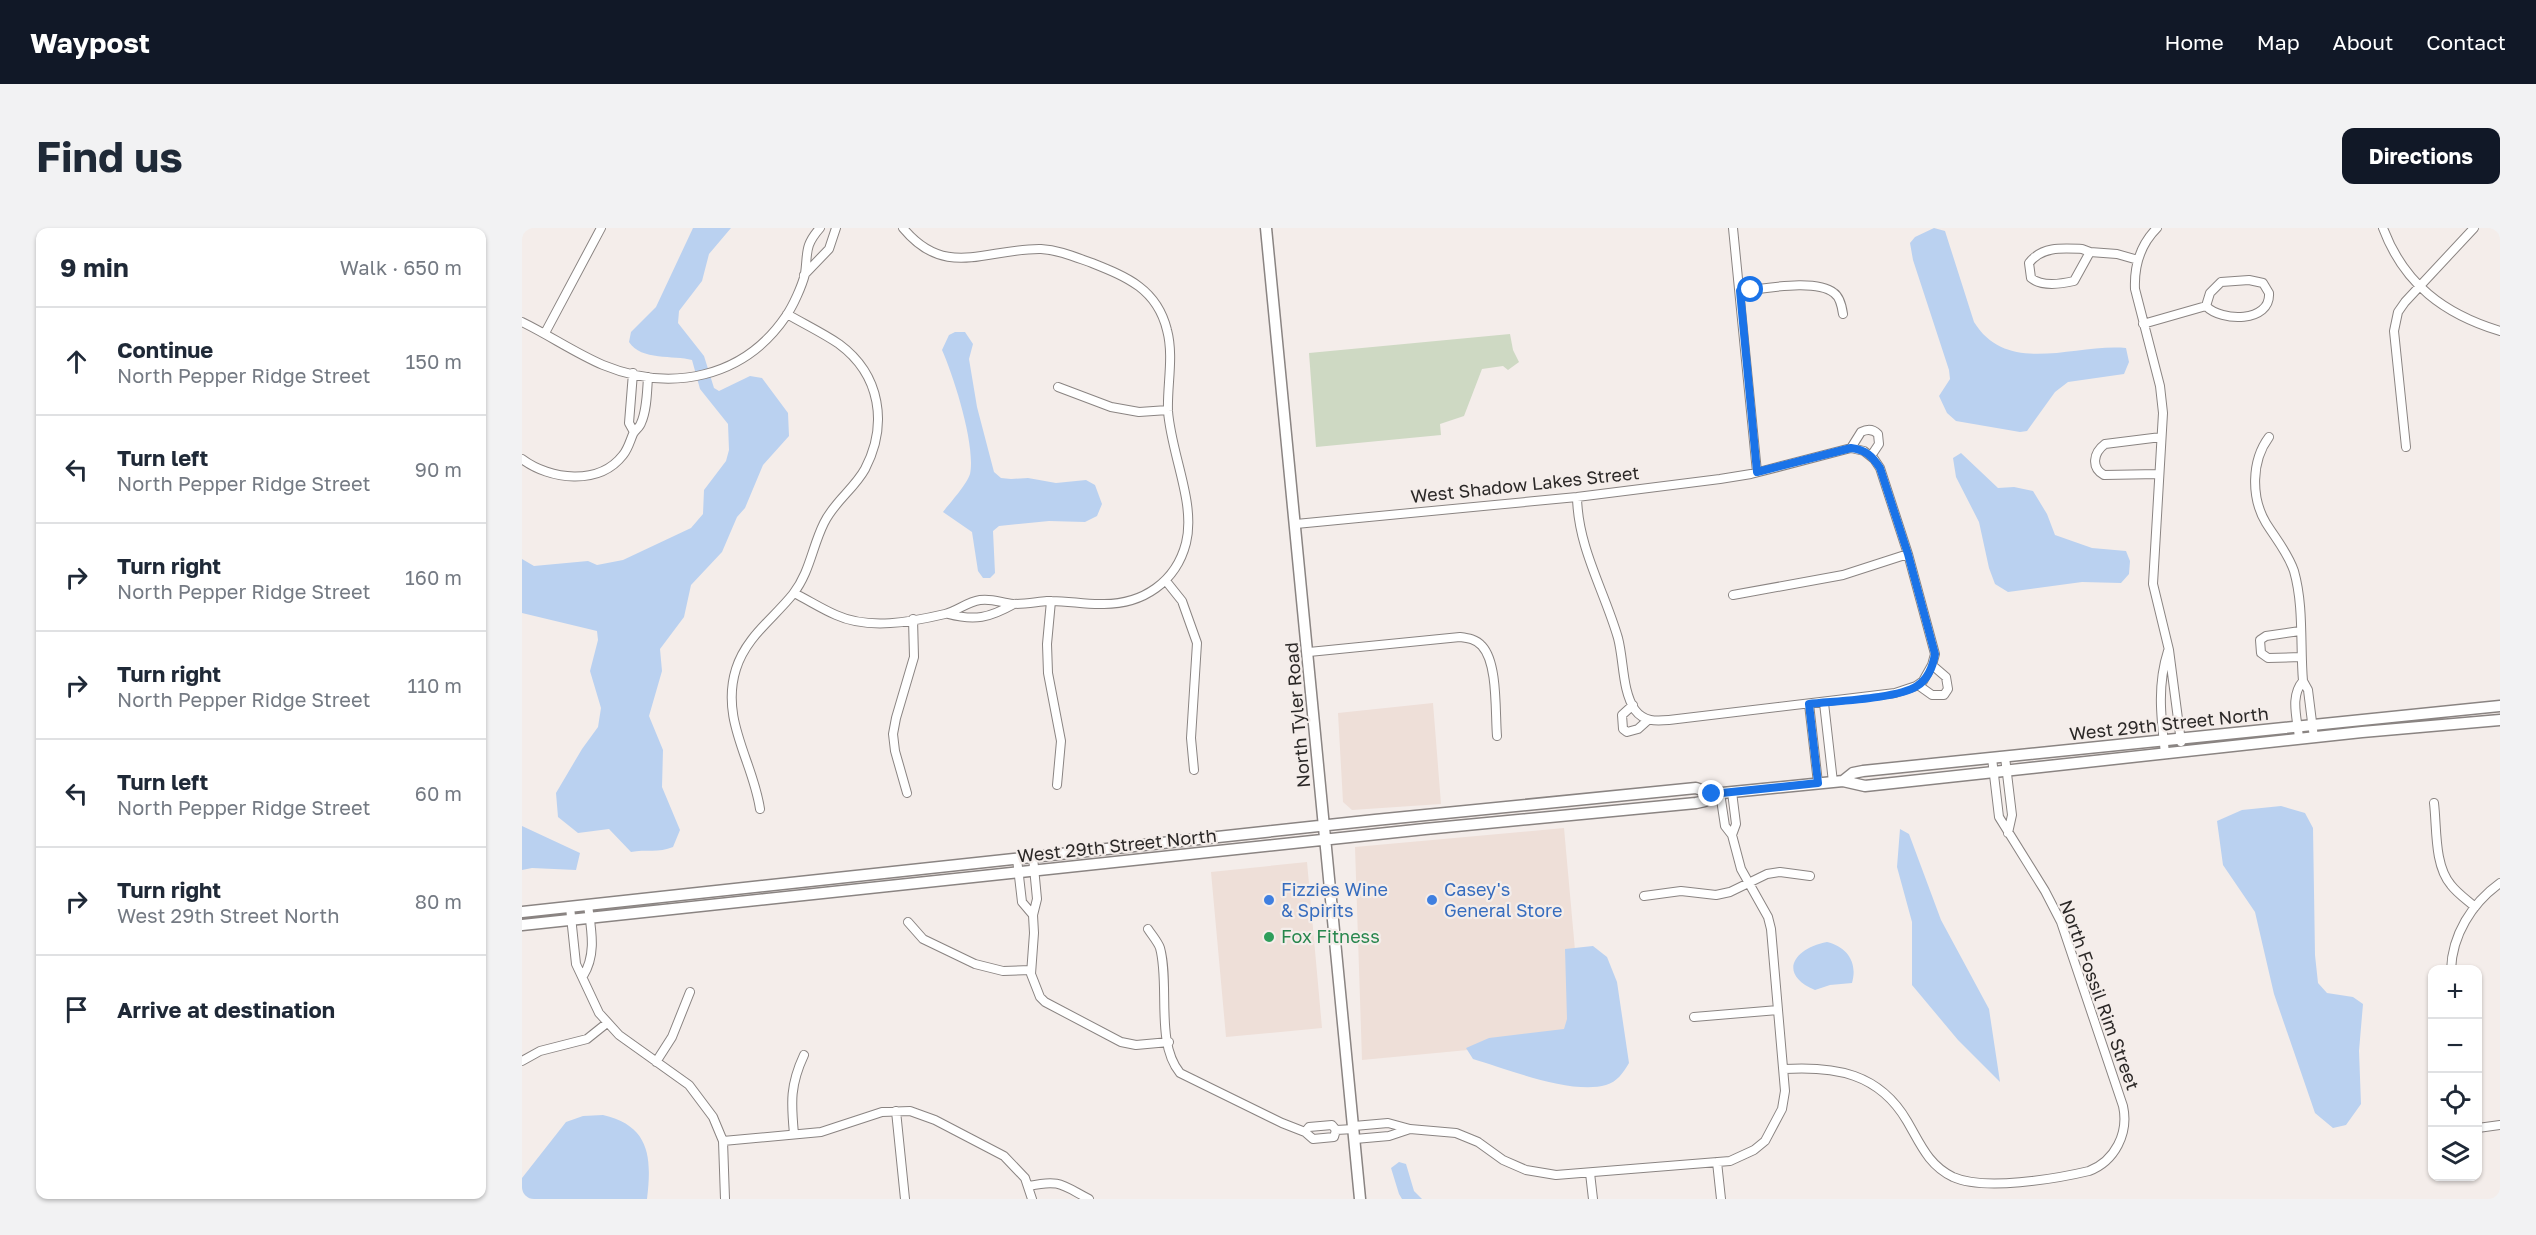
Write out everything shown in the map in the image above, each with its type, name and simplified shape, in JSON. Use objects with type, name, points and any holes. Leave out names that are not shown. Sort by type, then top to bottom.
[{"type":"main road","name":"North Tyler Road","points":[[1266,228],[1360,1199]]},
{"type":"main road","name":"West 29th Street North","points":[[1838,781],[1863,771],[2500,706]]},
{"type":"main road","name":"West 29th Street North","points":[[522,912],[1696,788],[1716,793],[1838,781],[1865,786],[2182,751],[2500,720]]},
{"type":"main road","name":"West 29th Street North","points":[[522,925],[1696,803],[1705,801],[1716,793]]},
{"type":"main road","points":[[1504,808],[1506,821]]},
{"type":"street","points":[[544,333],[601,228]]},
{"type":"street","points":[[522,322],[604,365],[633,373],[675,380],[712,373],[742,359],[768,339],[787,314],[804,275],[805,260],[811,238],[820,228]]},
{"type":"street","points":[[804,275],[829,249],[836,228]]},
{"type":"street","points":[[903,228],[914,242],[934,253],[956,259],[979,258],[1016,250],[1044,249],[1066,253],[1128,278],[1145,290],[1158,308],[1167,330],[1168,410],[1172,444],[1189,513],[1186,545],[1177,566],[1166,581],[1150,593],[1129,602],[1106,604],[1051,601],[1014,604],[982,600],[964,604],[948,614]]},
{"type":"street","points":[[1733,228],[1757,472]]},
{"type":"street","points":[[2157,228],[2144,245],[2134,274],[2135,290],[2160,386],[2163,413],[2153,584],[2169,650],[2182,751]]},
{"type":"street","points":[[2383,228],[2399,264],[2435,300],[2460,315],[2500,331]]},
{"type":"street","points":[[2406,447],[2394,331],[2397,312],[2474,228]]},
{"type":"street","points":[[2090,252],[2082,271],[2074,281],[2047,284],[2038,283],[2031,278],[2029,262],[2035,254],[2044,250],[2082,249],[2090,252],[2117,254],[2138,260]]},
{"type":"street","points":[[2255,280],[2263,283],[2269,293],[2266,307],[2254,315],[2224,316],[2211,312],[2206,306],[2210,293],[2221,282],[2255,280]]},
{"type":"street","points":[[1740,291],[1809,285],[1835,293],[1841,303],[1843,314]]},
{"type":"street","points":[[2143,324],[2206,306]]},
{"type":"street","points":[[760,809],[758,792],[733,724],[731,707],[732,687],[742,653],[751,639],[794,592],[810,564],[823,524],[839,499],[863,472],[873,451],[878,431],[879,411],[873,388],[858,364],[840,344],[787,314]]},
{"type":"street","points":[[633,373],[629,423],[634,432]]},
{"type":"street","points":[[522,459],[533,468],[558,477],[580,477],[603,471],[623,455],[634,432],[641,424],[648,377]]},
{"type":"street","points":[[1059,387],[1111,407],[1139,412],[1168,410]]},
{"type":"street","points":[[1578,496],[1578,516],[1584,550],[1618,638],[1628,695],[1640,715],[1648,720],[1669,720],[1824,703],[1895,693],[1918,685],[1932,666],[1935,654],[1908,554],[1880,468],[1864,451],[1851,448],[1861,432],[1869,430],[1878,434],[1879,444],[1871,456]]},
{"type":"street","points":[[2159,474],[2104,475],[2096,466],[2095,457],[2098,449],[2105,444],[2161,437]]},
{"type":"street","points":[[2269,437],[2258,453],[2257,498],[2266,522],[2285,552],[2294,572],[2303,681],[2308,690],[2314,738]]},
{"type":"street","name":"West Shadow Lakes Street","points":[[1296,524],[1578,496],[1757,472],[1851,448]]},
{"type":"street","points":[[1733,595],[1843,575],[1908,554]]},
{"type":"street","points":[[1166,581],[1182,601],[1197,643],[1191,738],[1194,770]]},
{"type":"street","points":[[794,592],[837,616],[864,623],[893,623],[948,614],[967,619],[995,614],[1014,604]]},
{"type":"street","points":[[1051,601],[1047,654],[1048,673],[1061,741],[1057,785]]},
{"type":"street","points":[[907,793],[895,751],[893,734],[914,657],[913,619]]},
{"type":"street","points":[[2300,631],[2266,636],[2260,640],[2259,646],[2261,653],[2268,658],[2301,657]]},
{"type":"street","points":[[1308,652],[1460,637],[1471,638],[1481,645],[1489,657],[1497,736]]},
{"type":"street","points":[[2165,753],[2160,688],[2162,670],[2169,650]]},
{"type":"street","points":[[1918,685],[1932,695],[1944,695],[1948,689],[1946,677],[1932,666]]},
{"type":"street","points":[[2299,739],[2295,702],[2296,689],[2303,681]]},
{"type":"street","points":[[1824,703],[1838,781]]},
{"type":"street","points":[[1809,704],[1818,783]]},
{"type":"street","points":[[1633,705],[1622,715],[1623,729],[1627,732],[1638,729],[1648,720]]},
{"type":"street","points":[[2005,757],[2012,815],[2008,833]]},
{"type":"street","name":"North Fossil Rim Street","points":[[1784,1069],[1817,1067],[1850,1073],[1863,1080],[1894,1102],[1907,1120],[1921,1149],[1934,1164],[1951,1176],[1970,1183],[1990,1185],[2089,1171],[2097,1168],[2110,1156],[2121,1141],[2126,1117],[2123,1106],[2061,922],[2045,891],[1999,817],[1992,758]]},
{"type":"street","points":[[1732,792],[1736,824],[1732,835]]},
{"type":"street","points":[[1354,1131],[1388,1123],[1410,1129],[1456,1132],[1478,1142],[1503,1160],[1526,1170],[1557,1175],[1730,1161],[1754,1150],[1765,1141],[1782,1109],[1785,1091],[1768,917],[1747,882],[1732,835],[1725,826],[1716,793]]},
{"type":"street","points":[[1997,800],[2010,799]]},
{"type":"street","points":[[2434,803],[2440,855],[2445,875],[2451,886],[2475,907]]},
{"type":"street","points":[[1033,857],[1037,899],[1033,915],[1034,933],[1030,970],[1034,986],[1045,1002],[1121,1042],[1136,1045],[1168,1042]]},
{"type":"street","points":[[1017,859],[1022,902],[1033,915]]},
{"type":"street","points":[[1644,896],[1681,891],[1716,895],[1730,892],[1767,874],[1780,872],[1810,876]]},
{"type":"street","points":[[2452,965],[2455,943],[2461,927],[2475,907],[2500,883]]},
{"type":"street","points":[[583,976],[590,966],[592,954],[588,905]]},
{"type":"street","points":[[570,907],[576,964],[593,1003],[607,1023],[626,1041],[689,1086],[713,1117],[723,1142],[725,1199]]},
{"type":"street","points":[[908,922],[923,939],[975,964],[1003,971],[1030,970]]},
{"type":"street","points":[[1148,928],[1160,947],[1170,1056],[1180,1073],[1305,1132],[1313,1139],[1334,1137],[1336,1130]]},
{"type":"street","points":[[656,1062],[672,1037],[690,992]]},
{"type":"street","points":[[1694,1017],[1778,1010]]},
{"type":"street","points":[[522,1061],[540,1051],[587,1040],[607,1023]]},
{"type":"street","points":[[794,1134],[791,1092],[804,1055]]},
{"type":"street","points":[[723,1142],[834,1130],[882,1112],[896,1110],[924,1115],[1004,1156],[1020,1170],[1029,1186],[1032,1199]]},
{"type":"street","points":[[896,1110],[905,1199]]},
{"type":"street","points":[[1305,1132],[1309,1127],[1332,1125],[1336,1130],[1389,1136],[1410,1129]]},
{"type":"street","points":[[2482,1127],[2500,1125]]},
{"type":"street","points":[[1717,1162],[1720,1199]]},
{"type":"street","points":[[1590,1173],[1593,1199]]},
{"type":"street","points":[[1029,1186],[1049,1181],[1059,1182],[1089,1199]]},
{"type":"shaded area","points":[[1433,703],[1441,804],[1352,810],[1343,802],[1338,713]]},
{"type":"shaded area","points":[[1564,828],[1583,1039],[1362,1060],[1355,847]]},
{"type":"shaded area","points":[[1307,862],[1322,1028],[1226,1037],[1211,872]]},
{"type":"green space","points":[[1510,334],[1513,350],[1519,362],[1508,370],[1503,366],[1482,369],[1464,416],[1440,424],[1441,435],[1316,447],[1309,353]]},
{"type":"water","points":[[693,228],[731,228],[709,254],[702,281],[679,311],[678,323],[704,356],[714,388],[719,391],[750,376],[762,378],[788,413],[789,436],[763,465],[745,508],[737,517],[722,552],[691,585],[684,617],[660,649],[662,671],[649,716],[663,750],[662,787],[680,830],[673,847],[631,852],[609,829],[578,833],[558,817],[556,793],[598,727],[601,708],[590,671],[598,640],[597,631],[522,613],[522,559],[534,566],[588,561],[597,565],[623,560],[691,528],[703,514],[704,490],[726,461],[729,450],[728,424],[700,389],[692,360],[649,355],[634,348],[629,342],[631,332],[656,307]]},
{"type":"water","points":[[1934,228],[1945,231],[1974,322],[1988,339],[2005,349],[2024,353],[2044,354],[2126,348],[2129,362],[2124,374],[2068,382],[2055,392],[2027,431],[2020,432],[1956,421],[1947,413],[1939,396],[1950,379],[1949,370],[1913,260],[1910,243],[1915,237]]},
{"type":"water","points":[[955,332],[965,332],[973,344],[969,359],[977,407],[994,472],[1001,478],[1028,478],[1056,483],[1086,480],[1095,485],[1102,504],[1097,516],[1085,522],[1049,521],[999,526],[993,531],[995,573],[990,578],[983,578],[978,571],[972,532],[943,512],[968,478],[971,462],[963,412],[942,350],[949,335]]},
{"type":"water","points":[[1961,453],[1998,488],[2014,487],[2033,491],[2047,514],[2055,535],[2092,548],[2126,551],[2130,561],[2129,574],[2121,583],[2082,582],[2008,592],[1995,584],[1989,568],[1979,522],[1956,477],[1953,458]]},
{"type":"water","points":[[2281,806],[2305,813],[2313,828],[2315,955],[2318,983],[2327,993],[2353,997],[2363,1004],[2359,1051],[2361,1104],[2346,1125],[2333,1128],[2315,1113],[2274,994],[2255,912],[2223,865],[2217,821],[2242,810]]},
{"type":"water","points":[[522,826],[580,853],[576,870],[532,868],[522,870]]},
{"type":"water","points":[[1900,829],[1909,834],[1941,920],[1989,1009],[2000,1082],[1958,1040],[1912,985],[1912,922],[1897,867]]},
{"type":"water","points":[[1827,942],[1834,944],[1849,956],[1853,968],[1852,983],[1830,985],[1815,990],[1803,984],[1796,977],[1793,969],[1794,962],[1806,950]]},
{"type":"water","points":[[1593,946],[1607,957],[1617,982],[1629,1063],[1617,1079],[1606,1085],[1576,1087],[1539,1080],[1473,1059],[1466,1048],[1489,1038],[1564,1029],[1567,1019],[1565,949]]},
{"type":"water","points":[[603,1115],[619,1120],[639,1135],[648,1157],[647,1199],[522,1199],[522,1178],[566,1122],[583,1116]]},
{"type":"water","points":[[1399,1162],[1406,1164],[1414,1191],[1422,1199],[1402,1199],[1391,1168]]},
{"type":"place","name":"Fizzies Wine & Spirits","points":[[1269,900]]},
{"type":"place","name":"Casey's General Store","points":[[1432,900]]},
{"type":"place","name":"Fox Fitness","points":[[1269,937]]},
{"type":"route","points":[[1712,794],[1818,783],[1809,704],[1906,691],[1923,681],[1934,663],[1935,654],[1908,554],[1880,468],[1874,459],[1864,451],[1851,448],[1757,472],[1740,291],[1751,290]]}]
